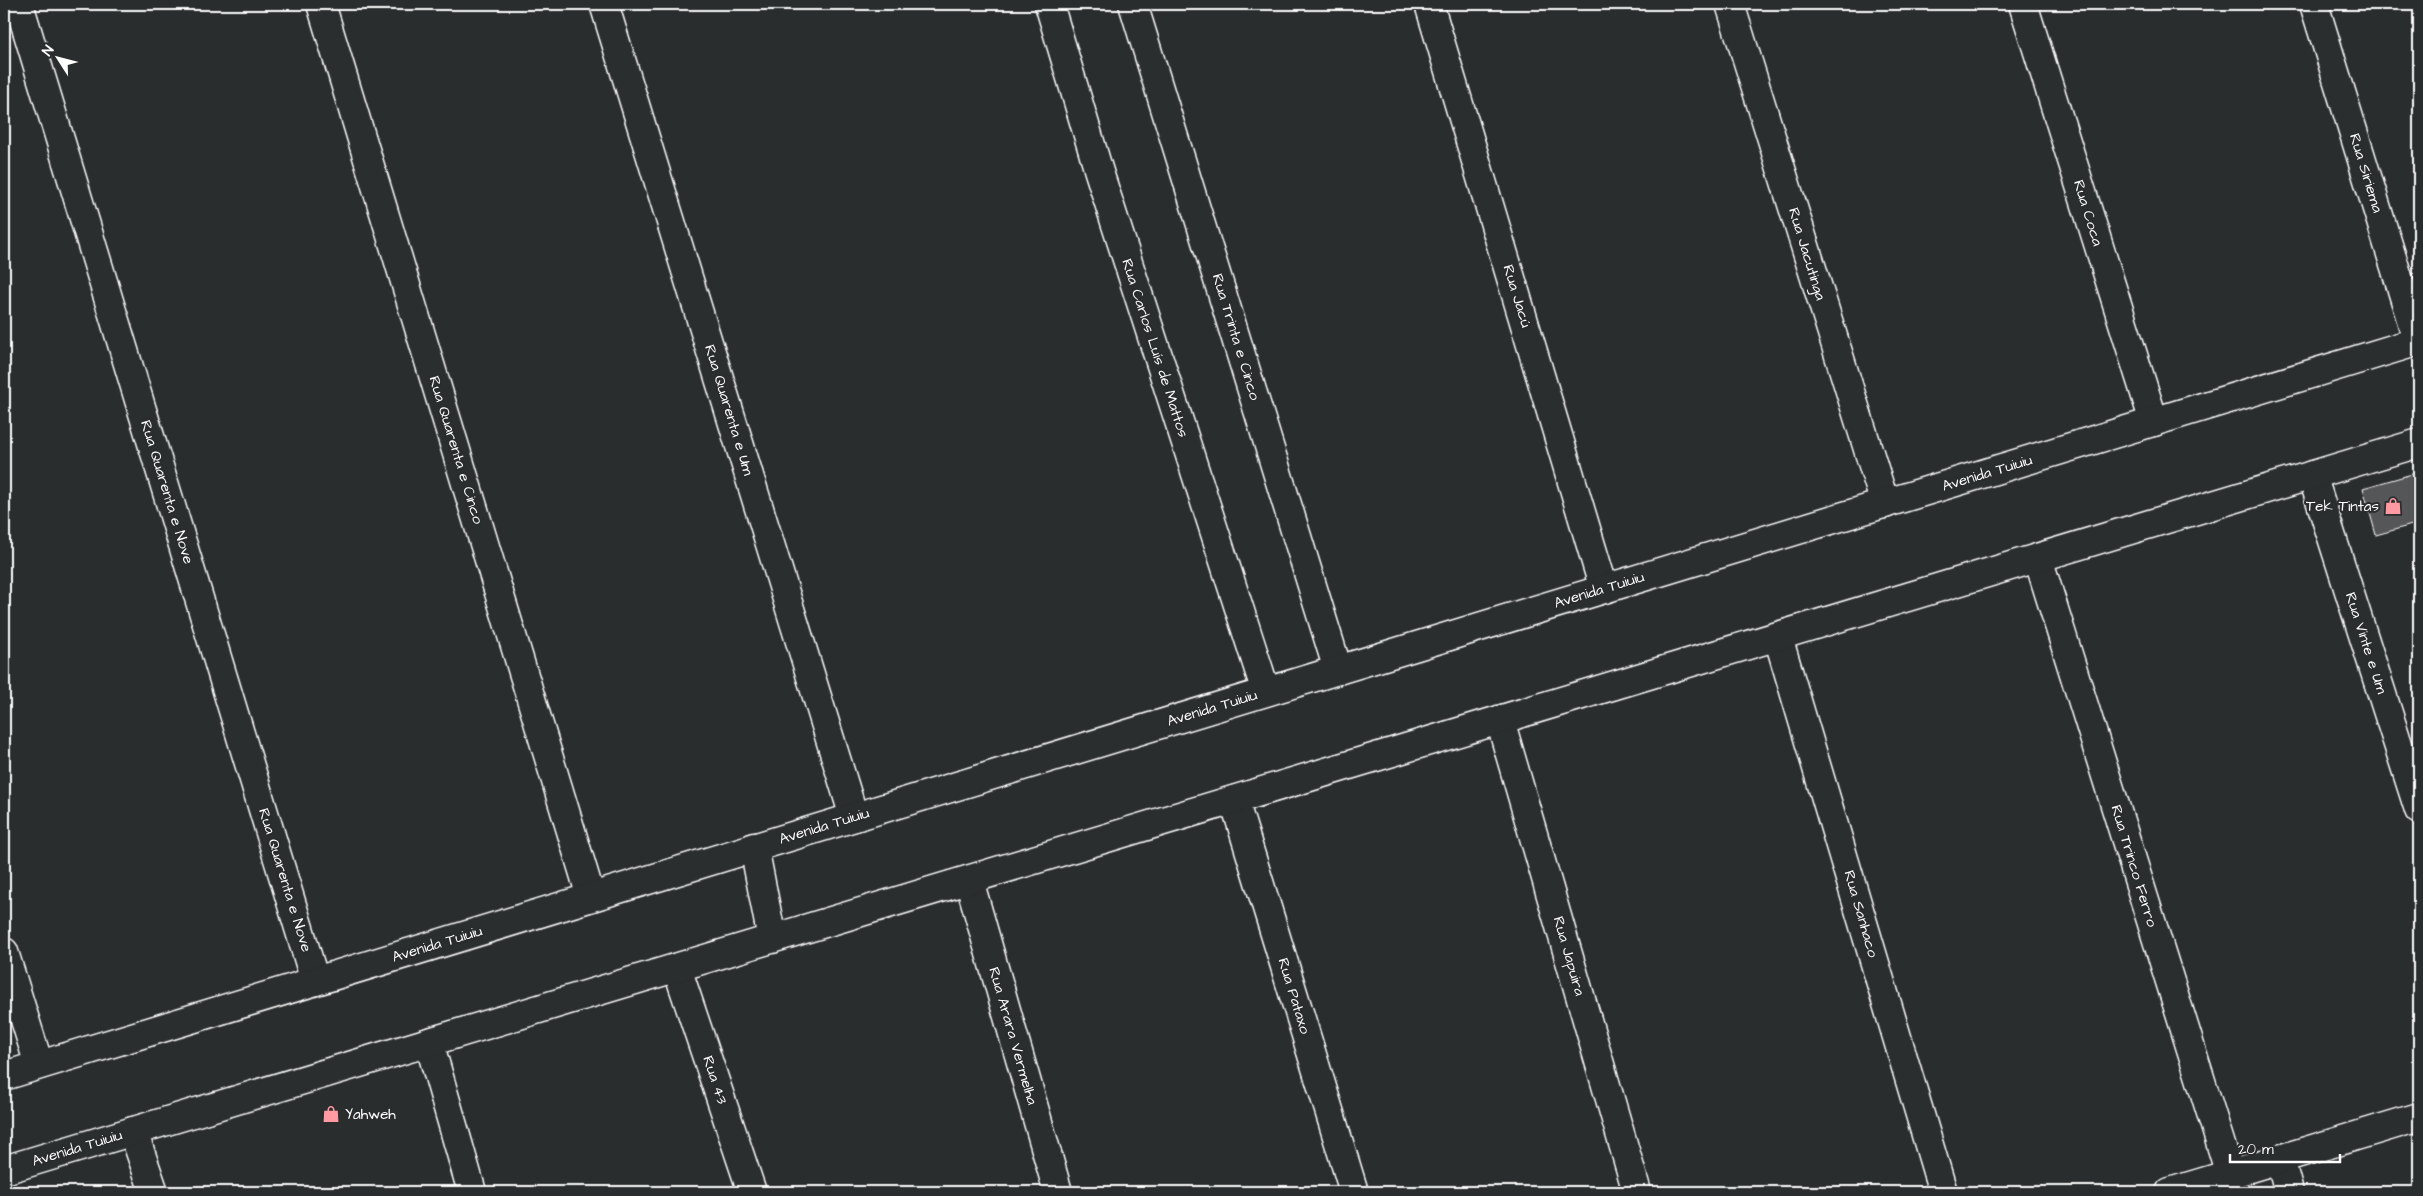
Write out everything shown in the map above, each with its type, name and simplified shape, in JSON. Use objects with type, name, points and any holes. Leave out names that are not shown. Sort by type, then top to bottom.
[{"type":"street","points":[[4,6],[13,4]]},
{"type":"street","name":"Rua Quarenta e Nove","points":[[19,4],[315,981]]},
{"type":"street","name":"Rua Quarenta e Cinco","points":[[320,4],[591,897]]},
{"type":"street","name":"Rua Quarenta e Um","points":[[604,4],[854,817]]},
{"type":"street","name":"Rua Carlos Luís de Mattos","points":[[1049,4],[1098,172],[1266,692]]},
{"type":"street","name":"Rua Trinta e Cinco","points":[[1133,4],[1338,670]]},
{"type":"street","name":"Rua Jacú","points":[[1429,4],[1604,589]]},
{"type":"street","name":"Rua Jacutinga","points":[[1730,4],[1885,504]]},
{"type":"street","name":"Rua Coca","points":[[2023,4],[2154,422]]},
{"type":"street","name":"Rua Siriema","points":[[2314,4],[2419,341]]},
{"type":"street","name":"Avenida Tuiuiu","points":[[4,1076],[2419,341]]},
{"type":"street","name":"Avenida Tuiuiu","points":[[4,1170],[2419,443]]},
{"type":"street","name":"Rua Vinte e Um","points":[[2312,476],[2419,810]]},
{"type":"street","name":"Rua Trinco Ferro","points":[[2038,558],[2230,1174]]},
{"type":"street","name":"Rua Sanhaco","points":[[1778,636],[1943,1192]]},
{"type":"street","name":"Rua Japuira","points":[[1500,720],[1638,1192]]},
{"type":"street","name":"Rua Pataxo","points":[[1234,800],[1354,1192]]},
{"type":"street","points":[[754,847],[772,939]]},
{"type":"street","name":"Rua Arara Vermelha","points":[[969,880],[1058,1192]]},
{"type":"street","points":[[4,952],[38,1065]]},
{"type":"street","name":"Rua 43","points":[[677,968],[752,1192]]},
{"type":"street","points":[[429,1042],[472,1192]]},
{"type":"street","points":[[2170,1192],[2419,1117]]},
{"type":"street","points":[[133,1131],[154,1192]]},
{"type":"street","points":[[2280,1159],[2289,1192]]},
{"type":"building","name":"Tek Tintas","points":[[2419,472],[2419,523],[2376,535],[2363,488]]},
{"type":"place","name":"Tek Tintas","points":[[2393,506]]},
{"type":"place","name":"Yahweh","points":[[331,1114]]}]
